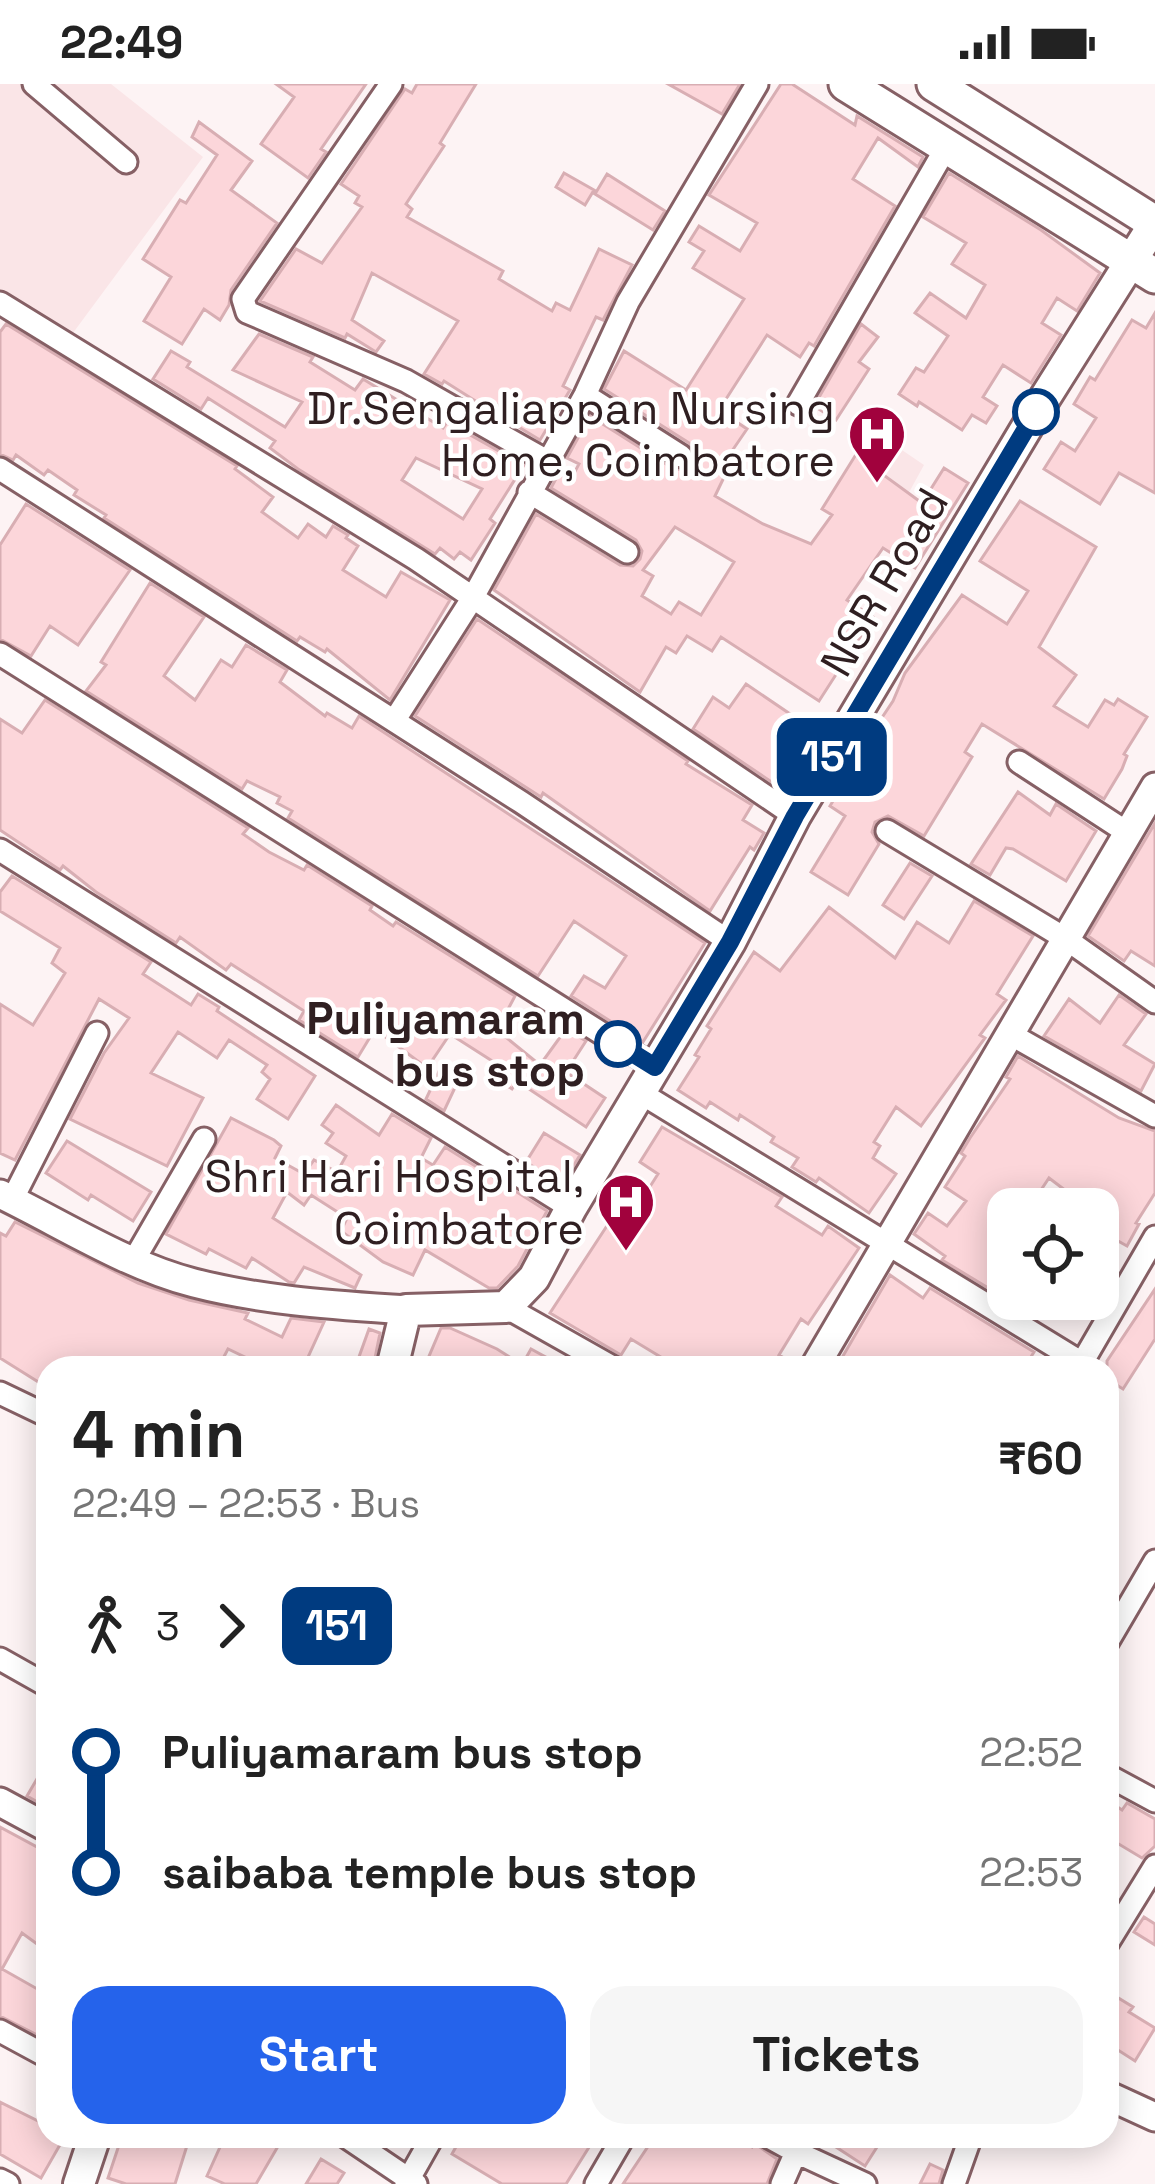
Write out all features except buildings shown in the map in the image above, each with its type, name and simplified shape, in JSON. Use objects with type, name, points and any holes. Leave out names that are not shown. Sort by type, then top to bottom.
[{"type":"highway","points":[[846,84],[1143,268]]},
{"type":"highway","points":[[934,84],[1155,223]]},
{"type":"main road","name":"NSR Road","points":[[506,1307],[534,1279],[571,1208],[730,942],[795,816],[1143,268],[1155,223]]},
{"type":"main road","points":[[395,1356],[406,1310],[506,1307]]},
{"type":"main road","points":[[79,2184],[91,2148]]},
{"type":"street","points":[[34,84],[126,162]]},
{"type":"street","points":[[391,84],[244,299],[247,312],[406,381],[545,460]]},
{"type":"street","points":[[394,722],[472,599],[585,395],[628,302],[757,84]]},
{"type":"street","points":[[798,404],[946,146]]},
{"type":"street","points":[[1,306],[165,402],[472,599],[795,816]]},
{"type":"street","points":[[585,395],[681,456]]},
{"type":"street","points":[[0,469],[730,942]]},
{"type":"street","points":[[529,492],[627,552]]},
{"type":"street","points":[[0,654],[647,1080],[703,1128],[1064,1356]]},
{"type":"street","points":[[1019,762],[1128,833]]},
{"type":"street","points":[[821,1356],[1155,788]]},
{"type":"street","points":[[887,831],[1066,939],[1155,1002]]},
{"type":"street","points":[[0,850],[571,1208]]},
{"type":"street","points":[[97,1033],[6,1197],[190,1282],[287,1301],[406,1310]]},
{"type":"street","points":[[1010,1034],[1155,1116]]},
{"type":"street","points":[[134,1260],[204,1139]]},
{"type":"street","points":[[1086,1356],[1155,1237]]},
{"type":"street","points":[[506,1307],[593,1356]]},
{"type":"street","points":[[0,1393],[36,1410]]},
{"type":"street","points":[[1119,1622],[1155,1561]]},
{"type":"street","points":[[0,1659],[36,1679]]},
{"type":"street","points":[[1119,1781],[1155,1801]]},
{"type":"street","points":[[0,1802],[36,1822]]},
{"type":"street","points":[[1119,1924],[1155,1866]]},
{"type":"street","points":[[0,2031],[36,2050]]},
{"type":"street","points":[[1119,2100],[1155,2117]]},
{"type":"street","points":[[362,2148],[410,2182],[427,2148]]},
{"type":"street","points":[[596,2184],[617,2148]]},
{"type":"street","points":[[789,2148],[865,2184]]},
{"type":"street","points":[[954,2184],[967,2148]]},
{"type":"street","points":[[782,2184],[796,2152]]},
{"type":"shaded area","points":[[0,84],[111,84],[203,157],[70,337],[0,291]]},
{"type":"shaded area","name":"Dr.Sengaliappan Nursing Home, Coimbatore","points":[[874,431],[924,465],[884,538],[830,506]]},
{"type":"bus line","name":"151","points":[[618,1044],[655,1067],[730,942],[795,816],[1036,412]]},
{"type":"place","name":"Dr.Sengaliappan Nursing Home, Coimbatore","points":[[877,485]]},
{"type":"place","name":"Puliyamaram bus stop","points":[[618,1044]]},
{"type":"place","name":"Shri Hari Hospital, Coimbatore","points":[[626,1253]]}]
